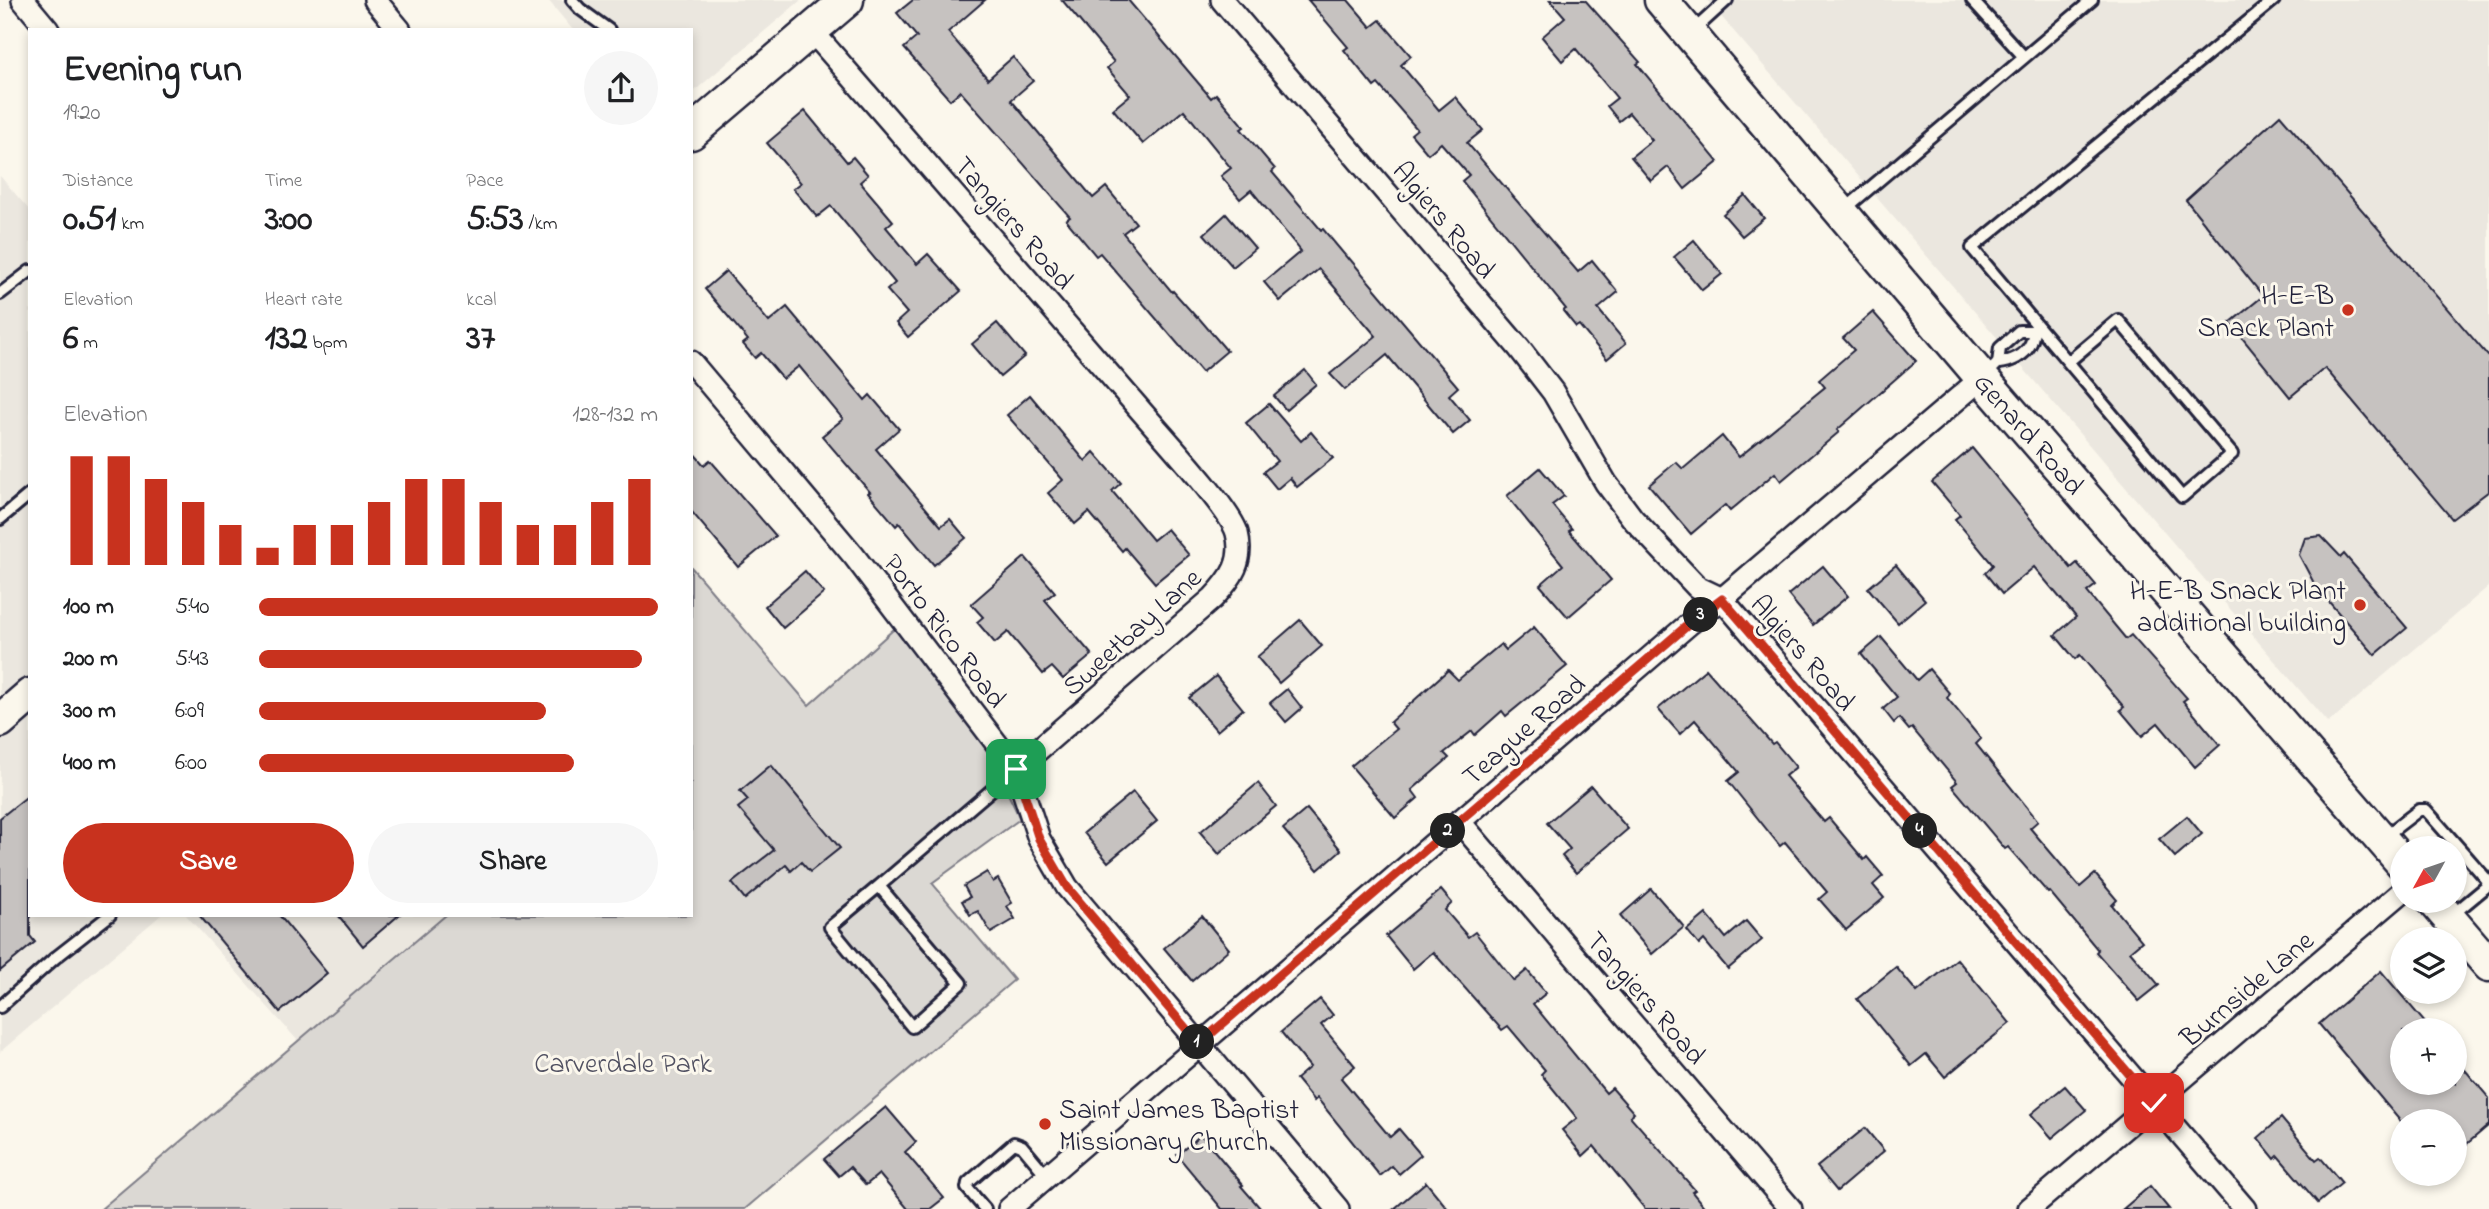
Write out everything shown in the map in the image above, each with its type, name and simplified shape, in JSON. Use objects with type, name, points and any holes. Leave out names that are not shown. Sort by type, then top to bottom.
[{"type":"street","points":[[23,0],[46,28]]},
{"type":"street","points":[[375,0],[398,28]]},
{"type":"street","points":[[698,123],[846,0]]},
{"type":"street","name":"Algiers Road","points":[[1222,0],[1519,348],[1552,392],[1606,483],[1633,519],[1697,587],[1722,599],[2245,1209]]},
{"type":"street","name":"Genard Road","points":[[1661,0],[1842,212],[1990,371],[2390,849]]},
{"type":"street","name":"Tangiers Road","points":[[811,30],[1174,451]]},
{"type":"street","name":"Porto Rico Road","points":[[693,364],[854,556],[945,672],[1016,769],[1039,839],[1067,887],[1338,1209]]},
{"type":"street","name":"Teague Road","points":[[1009,1209],[1689,624],[1990,371]]},
{"type":"street","name":"Sweetbay Lane","points":[[1016,769],[1213,598],[1231,579],[1239,561],[1237,531],[1224,510],[1174,451]]},
{"type":"street","points":[[0,721],[28,697]]},
{"type":"street","name":"Tangiers Road","points":[[1459,821],[1791,1209]]},
{"type":"street","name":"Burnside Lane","points":[[2029,1209],[2390,902]]},
{"type":"street","points":[[2445,914],[2489,965]]},
{"type":"lane","points":[[572,0],[606,28]]},
{"type":"lane","points":[[1690,33],[1727,0]]},
{"type":"lane","points":[[1972,0],[2024,57]]},
{"type":"lane","points":[[1842,212],[2092,0]]},
{"type":"lane","points":[[2068,362],[2118,320],[2232,454],[2182,497],[2068,362],[2036,329],[1972,248],[2274,0]]},
{"type":"lane","points":[[0,294],[28,273]]},
{"type":"lane","points":[[1990,371],[2000,348],[2019,331],[2036,329]]},
{"type":"lane","points":[[1990,371],[2012,362],[2030,345],[2036,329]]},
{"type":"lane","points":[[0,519],[28,496]]},
{"type":"lane","points":[[879,886],[961,983],[912,1027],[830,927],[1016,769]]},
{"type":"lane","points":[[2381,839],[2418,810],[2426,810],[2449,836]]},
{"type":"lane","points":[[2468,858],[2488,881],[2486,887],[2468,896]]},
{"type":"lane","points":[[0,1007],[55,958],[107,917]]},
{"type":"lane","points":[[985,1209],[967,1188],[968,1183],[1014,1143],[1022,1146],[1047,1176]]},
{"type":"shaded area","points":[[548,0],[801,0],[693,92],[693,28],[571,28]]},
{"type":"shaded area","points":[[1707,0],[2489,0],[2489,586],[2328,723]]},
{"type":"shaded area","points":[[0,176],[28,209],[28,917],[159,917],[0,1052]]},
{"type":"shaded area","points":[[188,917],[444,917],[298,1041]]},
{"type":"green space","name":"Carverdale Park","points":[[693,569],[809,705],[893,630],[899,628],[988,751],[1020,819],[932,883],[1014,980],[745,1209],[101,1209],[444,917],[693,917]]},
{"type":"building","points":[[913,0],[985,0],[948,32],[988,79],[1013,57],[1033,81],[1011,100],[1093,198],[1106,187],[1136,223],[1123,233],[1172,292],[1227,351],[1202,372],[1100,253],[1096,256],[1066,220],[1070,217],[960,91],[950,100],[904,48],[917,37],[897,13]]},
{"type":"building","points":[[1062,0],[1128,0],[1211,98],[1216,94],[1275,169],[1272,172],[1458,387],[1449,395],[1470,420],[1453,434],[1387,355],[1345,390],[1330,374],[1376,336],[1319,269],[1280,301],[1264,282],[1301,251],[1251,190],[1240,199],[1221,176],[1231,168],[1184,110],[1143,144],[1113,109],[1130,95],[1107,68],[1114,62]]},
{"type":"building","points":[[1308,0],[1348,0],[1371,27],[1380,20],[1411,56],[1401,65],[1439,110],[1455,97],[1483,130],[1467,143],[1578,272],[1592,260],[1618,292],[1598,309],[1626,343],[1607,359],[1579,325],[1576,327],[1563,311],[1566,309],[1462,181],[1469,175],[1441,143],[1428,154],[1411,134],[1417,129],[1378,84],[1374,87],[1344,50],[1348,47]]},
{"type":"building","points":[[1550,0],[1585,0],[1640,62],[1637,64],[1718,162],[1685,189],[1668,167],[1651,181],[1631,157],[1652,140],[1629,113],[1619,121],[1607,106],[1617,98],[1576,49],[1562,61],[1542,37],[1565,17]]},
{"type":"building","points":[[805,111],[847,162],[853,157],[868,175],[860,182],[893,221],[886,227],[917,264],[928,254],[961,291],[908,337],[896,323],[907,313],[887,290],[895,283],[831,206],[817,217],[793,189],[801,183],[767,143]]},
{"type":"building","name":"H-E-B Snack Plant","points":[[2280,115],[2489,357],[2489,491],[2452,519],[2325,368],[2290,397],[2230,323],[2263,296],[2186,200]]},
{"type":"building","points":[[1745,195],[1764,218],[1742,236],[1723,214]]},
{"type":"building","points":[[1226,214],[1255,248],[1233,267],[1204,234]]},
{"type":"building","points":[[1694,240],[1722,274],[1702,290],[1674,257]]},
{"type":"building","points":[[726,271],[769,322],[787,307],[865,400],[870,395],[899,429],[876,449],[941,526],[950,519],[966,538],[934,565],[899,523],[896,526],[822,436],[843,419],[799,366],[783,379],[761,353],[755,358],[743,344],[748,340],[705,289]]},
{"type":"building","points":[[1873,312],[1916,361],[1781,481],[1775,473],[1730,511],[1725,505],[1691,534],[1649,485],[1676,462],[1683,469],[1722,436],[1739,457],[1825,387],[1819,380],[1854,350],[1843,338]]},
{"type":"building","points":[[997,323],[1025,356],[1000,377],[972,344]]},
{"type":"building","points":[[1305,370],[1316,384],[1286,410],[1274,396]]},
{"type":"building","points":[[1030,395],[1085,461],[1094,452],[1121,483],[1112,491],[1153,540],[1167,529],[1189,555],[1155,583],[1125,548],[1122,551],[1089,512],[1075,524],[1048,493],[1063,480],[1007,415]]},
{"type":"building","points":[[1269,404],[1301,441],[1311,432],[1333,458],[1297,487],[1290,478],[1277,489],[1263,472],[1277,461],[1246,423]]},
{"type":"building","points":[[1972,448],[2071,568],[2077,563],[2096,585],[2087,592],[2126,639],[2131,635],[2187,698],[2183,701],[2220,745],[2195,767],[2158,723],[2142,736],[2120,710],[2124,707],[2080,655],[2075,659],[2055,635],[2076,617],[2034,567],[2002,594],[1985,573],[1993,565],[1955,519],[1960,515],[1932,482]]},
{"type":"building","points":[[693,452],[704,465],[710,460],[776,536],[738,567],[693,513]]},
{"type":"building","points":[[1540,468],[1564,496],[1552,505],[1572,529],[1569,531],[1611,580],[1568,617],[1540,585],[1563,565],[1507,496]]},
{"type":"building","name":"H-E-B Snack Plant additional building","points":[[2321,536],[2341,557],[2344,554],[2407,628],[2375,655],[2316,587],[2299,555],[2305,538]]},
{"type":"building","points":[[1025,557],[1055,592],[1045,600],[1092,655],[1063,679],[1052,667],[1043,674],[1008,632],[995,643],[977,622],[983,617],[971,604]]},
{"type":"building","points":[[1896,565],[1925,600],[1898,623],[1868,588]]},
{"type":"building","points":[[1823,566],[1848,596],[1813,625],[1788,595]]},
{"type":"building","points":[[805,571],[824,593],[783,628],[765,606]]},
{"type":"building","points":[[1300,620],[1322,646],[1279,683],[1257,657]]},
{"type":"building","points":[[1534,627],[1567,666],[1506,716],[1502,711],[1475,735],[1472,731],[1444,753],[1449,758],[1412,790],[1418,798],[1395,818],[1351,766],[1396,729],[1390,722],[1448,670],[1458,680],[1501,644],[1506,650]]},
{"type":"building","points":[[1881,637],[1917,680],[1929,669],[1950,694],[1947,698],[1981,739],[1976,744],[2038,821],[2030,828],[2080,887],[2095,874],[2117,900],[2112,905],[2142,941],[2130,951],[2159,985],[2139,1001],[2096,952],[2098,950],[2050,892],[2048,893],[2008,847],[2005,849],[1952,786],[1957,782],[1912,728],[1909,730],[1899,718],[1894,723],[1883,709],[1897,697],[1861,654]]},
{"type":"building","points":[[1706,669],[1772,744],[1775,742],[1796,767],[1785,776],[1824,822],[1829,818],[1864,860],[1867,857],[1883,876],[1873,885],[1884,898],[1846,930],[1819,899],[1827,892],[1785,842],[1780,846],[1728,781],[1739,772],[1695,720],[1680,734],[1658,709]]},
{"type":"building","points":[[1216,676],[1243,709],[1217,731],[1189,698]]},
{"type":"building","points":[[1287,689],[1302,708],[1286,722],[1270,703]]},
{"type":"building","points":[[771,765],[840,848],[810,872],[801,862],[791,871],[786,865],[745,899],[732,883],[774,850],[738,808],[748,800],[740,791]]},
{"type":"building","points":[[1258,783],[1276,806],[1219,854],[1200,832]]},
{"type":"building","points":[[1591,786],[1628,829],[1576,873],[1562,856],[1570,849],[1547,823]]},
{"type":"building","points":[[1133,792],[1157,821],[1108,862],[1084,833]]},
{"type":"building","points":[[28,796],[28,917],[30,936],[35,942],[0,971],[0,818]]},
{"type":"building","points":[[1307,809],[1341,850],[1318,870],[1283,829]]},
{"type":"building","points":[[2187,816],[2202,834],[2175,857],[2159,839]]},
{"type":"building","points":[[987,872],[993,882],[998,879],[1012,903],[1007,906],[1015,919],[991,933],[978,911],[970,915],[962,901],[970,897],[964,886]]},
{"type":"building","points":[[1651,889],[1684,927],[1652,954],[1620,916]]},
{"type":"building","points":[[1441,890],[1452,903],[1445,910],[1468,937],[1475,932],[1514,981],[1527,970],[1546,993],[1533,1004],[1606,1093],[1612,1088],[1634,1113],[1630,1116],[1695,1190],[1692,1192],[1706,1209],[1645,1209],[1594,1146],[1583,1156],[1562,1130],[1577,1118],[1541,1074],[1545,1070],[1508,1026],[1502,1030],[1433,952],[1413,969],[1386,936]]},
{"type":"building","points":[[1706,914],[1726,938],[1746,921],[1762,940],[1728,969],[1704,940],[1699,945],[1687,930]]},
{"type":"building","points":[[1202,916],[1229,949],[1192,981],[1164,948]]},
{"type":"building","points":[[201,917],[281,917],[327,973],[280,1012]]},
{"type":"building","points":[[340,917],[397,917],[363,946]]},
{"type":"building","points":[[1957,959],[2010,1023],[1945,1077],[1926,1054],[1911,1066],[1857,999],[1896,967],[1917,992]]},
{"type":"building","points":[[2381,971],[2390,982],[2390,1004],[2409,1004],[2421,1018],[2390,1018],[2390,1095],[2467,1095],[2467,1072],[2489,1098],[2489,1125],[2467,1144],[2467,1109],[2390,1109],[2319,1024]]},
{"type":"building","points":[[1320,999],[1333,1015],[1321,1025],[1355,1066],[1341,1078],[1390,1137],[1399,1129],[1421,1155],[1399,1174],[1392,1166],[1380,1176],[1317,1098],[1314,1101],[1296,1079],[1310,1067],[1281,1032]]},
{"type":"building","points":[[2065,1086],[2086,1110],[2052,1138],[2031,1114]]},
{"type":"building","points":[[886,1107],[916,1142],[905,1152],[944,1198],[930,1209],[908,1209],[879,1174],[866,1185],[850,1167],[839,1176],[824,1159]]},
{"type":"building","points":[[2281,1118],[2316,1160],[2320,1157],[2342,1183],[2318,1203],[2278,1156],[2275,1159],[2258,1138]]},
{"type":"building","points":[[1865,1128],[1884,1151],[1837,1191],[1817,1167]]},
{"type":"building","points":[[1201,1135],[1261,1209],[1222,1209],[1177,1155]]},
{"type":"building","points":[[1426,1182],[1448,1209],[1394,1209]]},
{"type":"building","points":[[2150,1186],[2169,1209],[2123,1209]]},
{"type":"place","name":"H-E-B Snack Plant","points":[[2348,310]]},
{"type":"place","name":"H-E-B Snack Plant additional building","points":[[2360,605]]},
{"type":"place","name":"Saint James Baptist Missionary Church","points":[[1045,1124]]},
{"type":"route","points":[[1016,769],[1039,839],[1067,887],[1102,932],[1199,1044],[1689,624],[1722,599],[2154,1103]]}]
